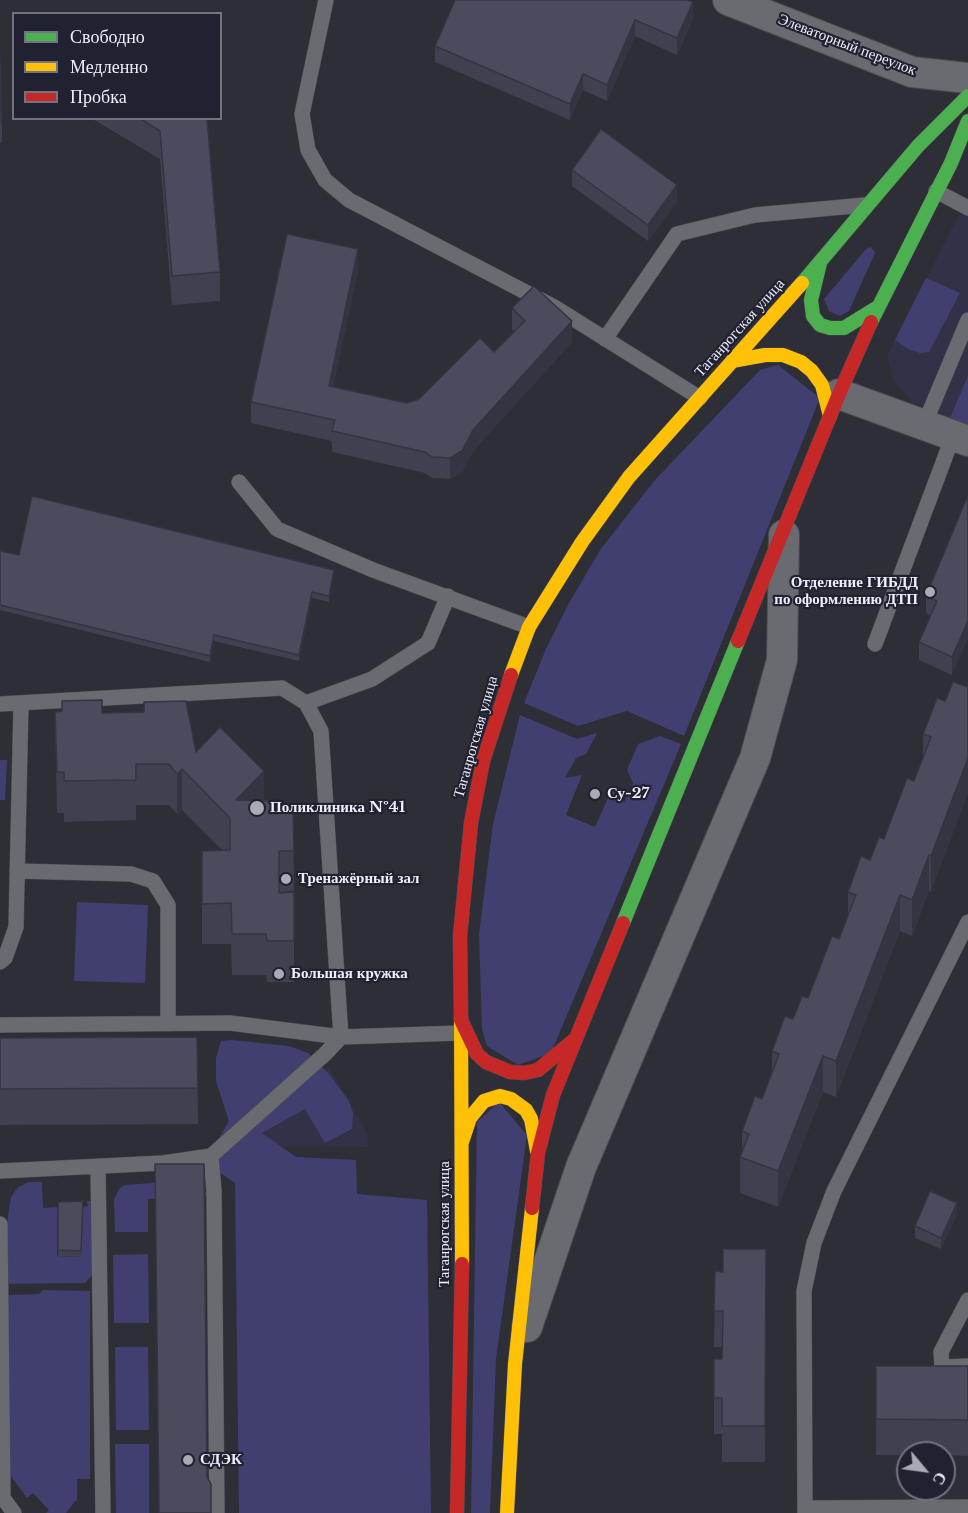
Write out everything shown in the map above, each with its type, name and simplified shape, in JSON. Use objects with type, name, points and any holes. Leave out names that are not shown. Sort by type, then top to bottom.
[{"type":"main road","name":"Таганрогская улица","points":[[457,1513],[462,1244],[460,936],[471,823],[483,761],[501,700],[529,627],[582,542],[629,477],[871,205],[918,146],[968,96]]},
{"type":"main road","points":[[507,1513],[515,1364],[538,1153],[553,1095],[835,405],[878,307],[951,163],[967,125]]},
{"type":"main road","points":[[820,263],[811,300],[813,316],[820,325],[844,328],[878,307]]},
{"type":"main road","points":[[732,361],[765,354],[783,355],[801,362],[812,371],[835,405]]},
{"type":"main road","points":[[460,1026],[477,1054],[492,1065],[510,1072],[524,1073],[538,1070],[577,1037]]},
{"type":"main road","points":[[461,1146],[470,1118],[484,1101],[500,1096],[512,1099],[526,1110],[531,1119],[538,1153]]},
{"type":"street","name":"Элеваторный переулок","points":[[728,0],[912,72],[968,78]]},
{"type":"street","points":[[835,405],[924,425],[960,439]]},
{"type":"street","points":[[515,1364],[581,1167],[755,758],[782,660],[784,529]]},
{"type":"lane","points":[[326,0],[302,114],[308,150],[325,180],[349,200],[556,308],[700,398]]},
{"type":"lane","points":[[936,191],[968,208]]},
{"type":"lane","points":[[605,339],[677,234],[755,215],[871,205]]},
{"type":"lane","points":[[924,425],[968,320]]},
{"type":"lane","points":[[875,644],[960,439]]},
{"type":"lane","points":[[239,482],[277,529],[363,566],[529,627]]},
{"type":"lane","points":[[306,703],[372,679],[428,643],[448,596]]},
{"type":"lane","points":[[0,704],[282,688],[306,703],[321,731],[341,1037],[211,1156],[163,1163],[0,1171]]},
{"type":"lane","points":[[0,962],[5,958],[16,927],[21,704]]},
{"type":"lane","points":[[17,871],[131,874],[153,881],[168,905],[168,1024]]},
{"type":"lane","points":[[968,922],[834,1191],[814,1243],[804,1291],[805,1511],[968,1507]]},
{"type":"lane","points":[[0,1025],[230,1023],[341,1037],[460,1026]]},
{"type":"lane","points":[[211,1156],[214,1191],[217,1513]]},
{"type":"lane","points":[[98,1167],[103,1513]]},
{"type":"lane","points":[[0,1224],[1,1471],[3,1498],[14,1513]]},
{"type":"lane","points":[[968,1300],[941,1352],[942,1367],[968,1366]]},
{"type":"shaded area","points":[[968,201],[968,425],[913,402],[893,380],[887,356]]},
{"type":"shaded area","points":[[871,247],[875,253],[849,311],[840,316],[829,311],[824,299],[866,249]]},
{"type":"shaded area","points":[[926,278],[960,293],[929,352],[920,353],[908,349],[895,340]]},
{"type":"shaded area","points":[[778,365],[820,398],[684,736],[627,711],[578,726],[524,703],[546,649],[600,550],[655,480],[760,370]]},
{"type":"shaded area","points":[[968,376],[968,425],[950,418]]},
{"type":"shaded area","points":[[520,715],[577,739],[597,733],[586,754],[576,758],[565,778],[582,775],[566,815],[595,827],[614,785],[624,803],[633,783],[627,770],[638,744],[660,736],[681,744],[551,1053],[518,1065],[487,1046],[482,1029],[479,934],[493,824]]},
{"type":"shaded area","points":[[0,760],[7,760],[5,800],[0,800]]},
{"type":"shaded area","points":[[77,902],[148,905],[145,983],[74,981]]},
{"type":"shaded area","points":[[232,1040],[289,1046],[308,1053],[329,1074],[349,1101],[353,1114],[352,1129],[325,1143],[305,1109],[262,1133],[296,1157],[356,1160],[357,1194],[427,1200],[431,1513],[239,1513],[235,1183],[216,1170],[216,1143],[229,1121],[216,1081],[216,1058],[221,1041]]},
{"type":"shaded area","points":[[329,1068],[367,1132],[368,1147],[260,1146],[261,1127]]},
{"type":"shaded area","points":[[499,1102],[527,1135],[496,1359],[490,1513],[471,1513],[477,1122]]},
{"type":"shaded area","points":[[192,1180],[200,1182],[205,1187],[206,1196],[148,1199],[148,1232],[115,1232],[114,1199],[120,1188],[125,1185]]},
{"type":"shaded area","points":[[29,1182],[42,1182],[43,1208],[58,1207],[57,1256],[81,1257],[83,1207],[88,1206],[87,1201],[95,1200],[93,1274],[85,1283],[5,1284],[5,1236],[11,1197],[18,1187]]},
{"type":"shaded area","points":[[148,1254],[149,1323],[114,1323],[113,1255]]},
{"type":"shaded area","points":[[43,1290],[90,1291],[90,1479],[77,1479],[77,1501],[66,1513],[46,1513],[49,1510],[33,1493],[27,1498],[8,1472],[8,1295],[39,1294]]},
{"type":"shaded area","points":[[115,1347],[148,1347],[149,1430],[116,1430]]},
{"type":"shaded area","points":[[115,1444],[149,1444],[149,1513],[116,1513]]},
{"type":"building","points":[[455,0],[687,0],[693,2],[677,38],[635,20],[607,85],[583,74],[570,104],[435,46]]},
{"type":"building","points":[[0,58],[2,122],[0,122]]},
{"type":"building","points":[[142,120],[207,120],[220,272],[172,276],[160,131]]},
{"type":"building","points":[[601,129],[677,185],[648,225],[572,170]]},
{"type":"building","points":[[287,234],[358,249],[329,386],[407,403],[419,399],[480,338],[494,352],[525,321],[512,308],[534,286],[572,321],[473,430],[462,451],[450,458],[432,457],[425,452],[332,431],[335,420],[251,402]]},
{"type":"building","points":[[968,495],[968,621],[952,657],[919,642],[937,601],[926,596]]},
{"type":"building","points":[[32,496],[334,570],[329,596],[312,592],[299,655],[214,635],[210,656],[0,605],[0,551],[19,555]]},
{"type":"building","points":[[953,682],[968,687],[968,758],[912,900],[900,895],[836,1061],[823,1056],[778,1171],[740,1157],[749,1134],[742,1131],[755,1096],[762,1099],[779,1054],[772,1051],[785,1016],[793,1019],[802,996],[808,998],[832,936],[839,939],[856,895],[848,892],[861,856],[870,860],[879,837],[884,839],[907,778],[914,781],[931,737],[923,734],[937,698],[945,701]]},
{"type":"building","points":[[102,700],[102,713],[144,712],[144,702],[186,701],[196,752],[220,727],[264,771],[236,800],[282,801],[282,805],[293,804],[294,851],[279,851],[279,893],[294,892],[294,941],[267,941],[266,934],[232,934],[231,903],[202,904],[202,851],[230,850],[230,818],[182,769],[177,774],[169,764],[136,764],[136,780],[64,781],[64,772],[57,772],[55,712],[62,711],[62,701]]},
{"type":"building","points":[[197,1037],[198,1088],[0,1089],[0,1038]]},
{"type":"building","points":[[155,1164],[204,1164],[207,1477],[211,1484],[211,1513],[159,1513]]},
{"type":"building","points":[[930,1191],[957,1203],[941,1238],[915,1226]]},
{"type":"building","points":[[83,1201],[81,1251],[58,1250],[58,1202]]},
{"type":"building","points":[[723,1249],[766,1249],[765,1426],[722,1426],[722,1398],[714,1398],[714,1359],[722,1359],[723,1311],[714,1311],[715,1271],[723,1272]]},
{"type":"building","points":[[876,1366],[968,1366],[968,1420],[876,1419]]},
{"type":"traffic: fast","points":[[802,283],[918,146],[968,96]]},
{"type":"traffic: fast","points":[[871,322],[951,163],[968,121]]},
{"type":"traffic: fast","points":[[820,263],[811,300],[813,316],[820,325],[844,328],[878,307]]},
{"type":"traffic: fast","points":[[623,923],[738,641]]},
{"type":"traffic: slow","points":[[511,675],[529,627],[582,542],[629,477],[802,283]]},
{"type":"traffic: slow","points":[[732,361],[765,355],[783,355],[801,362],[812,371],[822,385],[830,416]]},
{"type":"traffic: slow","points":[[461,1017],[462,1264]]},
{"type":"traffic: slow","points":[[462,1142],[470,1118],[479,1107],[484,1101],[500,1096],[511,1099],[526,1110],[531,1119],[537,1151]]},
{"type":"traffic: slow","points":[[507,1513],[515,1364],[532,1208]]},
{"type":"traffic: jam","points":[[738,641],[839,394],[871,322]]},
{"type":"traffic: jam","points":[[461,1017],[460,936],[471,823],[483,761],[511,675]]},
{"type":"traffic: jam","points":[[532,1208],[538,1153],[553,1095],[623,923]]},
{"type":"traffic: jam","points":[[461,1020],[477,1054],[486,1062],[510,1072],[524,1073],[538,1070],[573,1041]]},
{"type":"traffic: jam","points":[[457,1513],[462,1264]]},
{"type":"place","name":"Отделение ГИБДД по оформлению ДТП","points":[[930,592]]},
{"type":"place","name":"Су-27","points":[[595,794]]},
{"type":"place","name":"Поликлиника №41","points":[[257,808]]},
{"type":"place","name":"Тренажёрный зал","points":[[286,879]]},
{"type":"place","name":"Большая кружка","points":[[279,974]]},
{"type":"place","name":"СДЭК","points":[[188,1460]]}]
